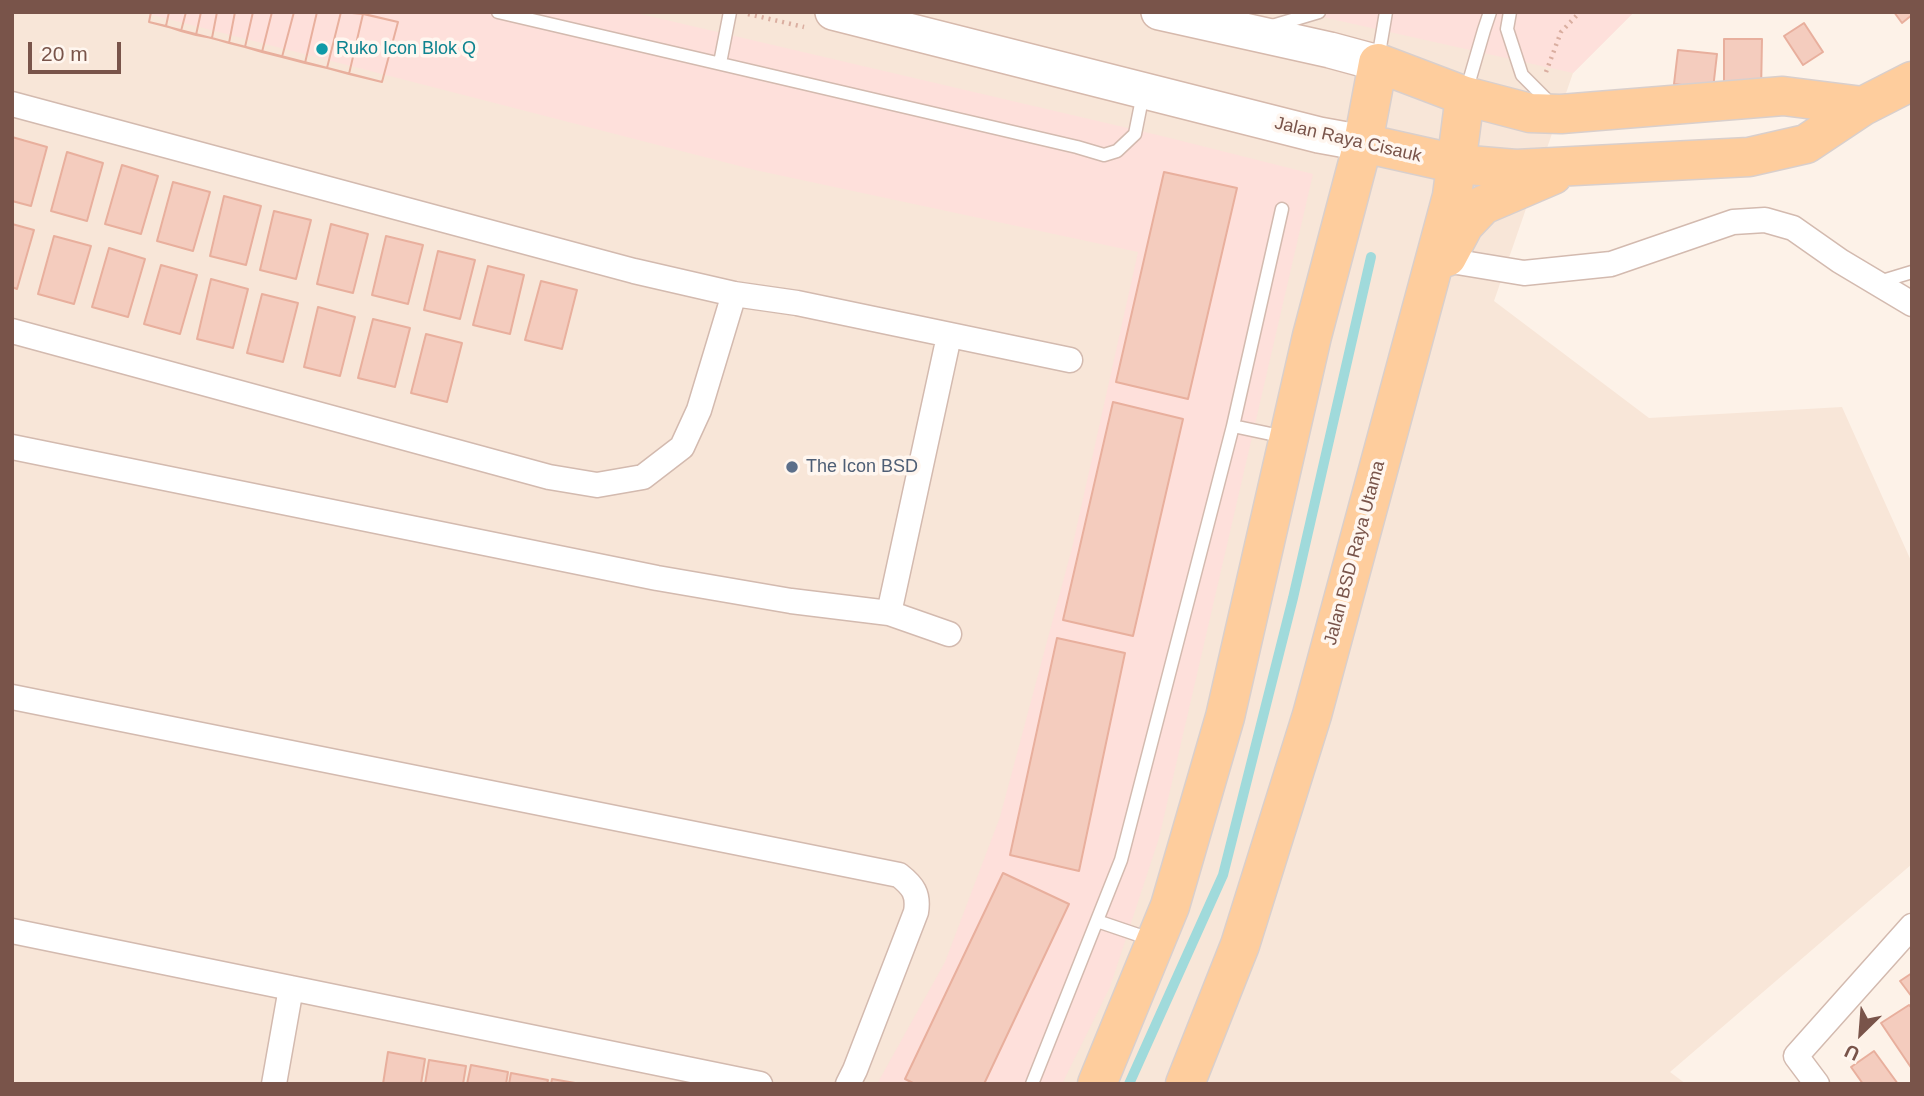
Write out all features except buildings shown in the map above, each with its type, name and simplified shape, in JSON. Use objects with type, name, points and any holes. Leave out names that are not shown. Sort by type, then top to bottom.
[{"type":"main road","name":"Jalan Raya Cisauk","points":[[833,12],[1319,135],[1457,164],[1516,169],[1749,157],[1806,144],[1863,106],[1912,81]]},
{"type":"main road","points":[[1159,12],[1378,63],[1465,96],[1530,113],[1561,114],[1783,96],[1863,106]]},
{"type":"main road","points":[[1097,1084],[1170,906],[1225,717],[1312,336],[1363,143],[1378,63]]},
{"type":"main road","name":"Jalan BSD Raya Utama","points":[[1185,1084],[1240,944],[1308,727],[1452,196],[1465,96]]},
{"type":"main road","points":[[1422,302],[1464,225],[1483,205],[1574,166]]},
{"type":"street","points":[[12,104],[620,267],[734,294],[810,306],[1070,360]]},
{"type":"street","points":[[1445,260],[1524,273],[1611,264],[1733,222],[1765,220],[1793,228],[1912,304]]},
{"type":"street","points":[[12,331],[549,477],[597,485],[643,477],[682,447],[699,410],[734,294]]},
{"type":"street","points":[[889,613],[950,336]]},
{"type":"street","points":[[12,447],[657,578],[792,601],[889,613],[949,634]]},
{"type":"street","points":[[12,697],[899,875],[916,891],[916,912],[848,1084]]},
{"type":"street","points":[[1817,1084],[1796,1056],[1912,926]]},
{"type":"street","points":[[12,931],[760,1084]]},
{"type":"street","points":[[274,1084],[291,988]]},
{"type":"lane","points":[[498,12],[1104,155],[1117,151],[1135,134],[1144,90]]},
{"type":"lane","points":[[720,64],[730,12]]},
{"type":"lane","points":[[1252,33],[1319,12]]},
{"type":"lane","points":[[1378,63],[1385,12]]},
{"type":"lane","name":"Jalan BSD Raya Utama","points":[[1465,96],[1490,12]]},
{"type":"lane","points":[[1510,12],[1507,29],[1522,75],[1561,114]]},
{"type":"lane","points":[[1032,1084],[1121,860],[1233,426],[1282,209]]},
{"type":"lane","points":[[1876,283],[1912,272]]},
{"type":"lane","points":[[1233,426],[1289,438]]},
{"type":"lane","points":[[1097,921],[1156,941]]},
{"type":"shaded area","points":[[12,12],[1634,12],[1573,73],[1494,301],[1649,418],[1842,407],[1912,563],[1912,864],[1670,1072],[1686,1084],[12,1084]]},
{"type":"shaded area","points":[[141,12],[632,12],[1313,174],[1159,838],[1110,987],[1062,1084],[877,1084],[945,962],[1000,817],[1072,548],[1138,252],[755,170]]},
{"type":"shaded area","points":[[1300,12],[1634,12],[1573,73]]},
{"type":"waterway","points":[[1129,1084],[1223,875],[1293,598],[1371,257]]},
{"type":"place","name":"Ruko Icon Blok Q","points":[[322,49]]},
{"type":"place","name":"The Icon BSD","points":[[792,467]]}]
